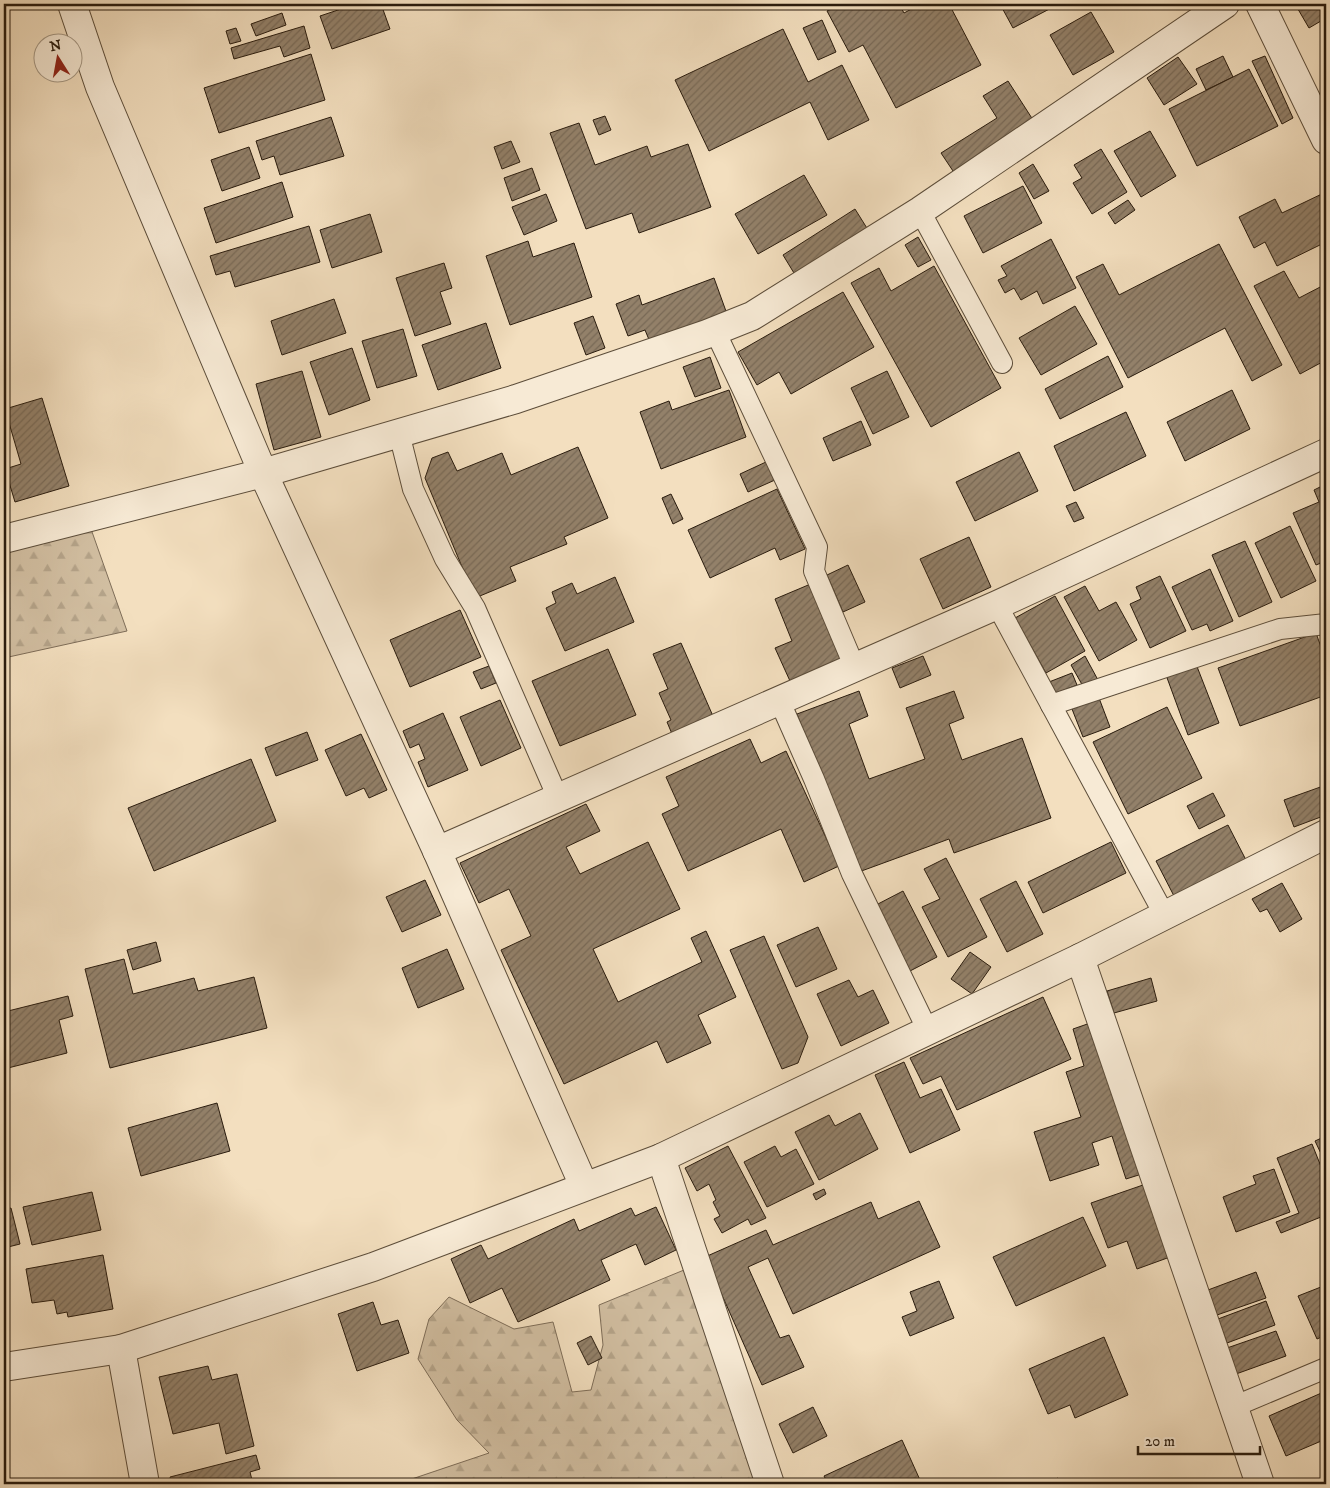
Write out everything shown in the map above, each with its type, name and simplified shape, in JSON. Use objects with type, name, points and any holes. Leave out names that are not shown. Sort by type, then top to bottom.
[{"type":"street","points":[[72,4],[100,87],[263,473],[437,851],[584,1186]]},
{"type":"street","points":[[4,539],[263,473],[516,398],[716,331],[752,316],[920,211],[1226,4]]},
{"type":"street","points":[[1260,4],[1326,140]]},
{"type":"street","points":[[437,851],[996,606],[1326,453]]},
{"type":"street","points":[[4,1367],[121,1349],[373,1267],[661,1158],[1080,958],[1326,834]]},
{"type":"street","points":[[1080,958],[1260,1484]]},
{"type":"street","points":[[661,1158],[770,1484]]},
{"type":"street","points":[[121,1349],[145,1484]]},
{"type":"lane","points":[[920,211],[1002,363]]},
{"type":"lane","points":[[716,331],[817,547],[814,571],[855,668]]},
{"type":"lane","points":[[398,433],[413,489],[445,559],[474,608],[558,798]]},
{"type":"lane","points":[[996,606],[1165,916]]},
{"type":"lane","points":[[1050,705],[1280,629],[1326,624]]},
{"type":"lane","points":[[780,702],[814,779],[852,874],[928,1031]]},
{"type":"lane","points":[[1233,1407],[1326,1368]]},
{"type":"green space","points":[[91,529],[127,631],[4,658],[4,552]]},
{"type":"green space","points":[[684,1270],[758,1484],[397,1484],[489,1453],[457,1420],[418,1359],[429,1319],[449,1297],[514,1329],[553,1322],[572,1392],[591,1390],[603,1345],[599,1305]]},
{"type":"building","points":[[266,4],[280,4],[280,5],[268,9]]},
{"type":"building","points":[[356,4],[381,4],[390,29],[332,49],[320,16]]},
{"type":"building","points":[[841,4],[899,4],[904,13],[921,4],[949,4],[981,65],[896,108],[863,45],[849,52],[827,11]]},
{"type":"building","points":[[1000,4],[1059,4],[1013,28]]},
{"type":"building","points":[[1295,4],[1326,4],[1326,18],[1309,28]]},
{"type":"building","points":[[1091,12],[1114,52],[1073,75],[1050,35]]},
{"type":"building","points":[[282,13],[286,25],[256,36],[251,24]]},
{"type":"building","points":[[822,20],[836,52],[818,60],[803,28]]},
{"type":"building","points":[[304,26],[310,48],[284,57],[280,46],[234,59],[231,48]]},
{"type":"building","points":[[236,28],[241,41],[230,44],[226,31]]},
{"type":"building","points":[[783,29],[808,82],[842,65],[869,120],[828,140],[810,102],[709,151],[675,80]]},
{"type":"building","points":[[311,54],[325,100],[219,133],[204,88]]},
{"type":"building","points":[[1223,56],[1233,77],[1206,90],[1196,69]]},
{"type":"building","points":[[1265,56],[1293,118],[1282,124],[1252,61]]},
{"type":"building","points":[[1178,57],[1197,84],[1164,105],[1147,78]]},
{"type":"building","points":[[1249,69],[1278,126],[1197,166],[1169,109]]},
{"type":"building","points":[[1008,81],[1035,123],[955,174],[941,153],[997,118],[983,96]]},
{"type":"building","points":[[605,116],[611,130],[599,135],[593,120]]},
{"type":"building","points":[[331,117],[344,156],[280,175],[274,156],[262,160],[256,141]]},
{"type":"building","points":[[579,123],[595,165],[647,146],[651,157],[688,144],[711,207],[639,233],[632,213],[586,229],[550,133]]},
{"type":"building","points":[[1150,131],[1176,176],[1141,197],[1114,151]]},
{"type":"building","points":[[511,141],[520,162],[502,169],[494,147]]},
{"type":"building","points":[[249,147],[260,178],[222,191],[211,160]]},
{"type":"building","points":[[1101,149],[1127,192],[1092,214],[1073,183],[1082,178],[1074,165]]},
{"type":"building","points":[[1033,164],[1049,191],[1034,199],[1019,173]]},
{"type":"building","points":[[532,168],[540,190],[512,201],[504,178]]},
{"type":"building","points":[[804,175],[827,215],[758,254],[735,214]]},
{"type":"building","points":[[282,182],[293,217],[216,243],[204,208]]},
{"type":"building","points":[[1023,186],[1042,223],[983,253],[964,216]]},
{"type":"building","points":[[1326,192],[1326,242],[1277,266],[1265,242],[1254,248],[1239,217],[1275,199],[1282,213]]},
{"type":"building","points":[[546,194],[557,221],[524,235],[512,207]]},
{"type":"building","points":[[1128,200],[1135,210],[1115,224],[1108,213]]},
{"type":"building","points":[[855,209],[870,233],[797,278],[783,255]]},
{"type":"building","points":[[370,214],[382,252],[332,268],[320,230]]},
{"type":"building","points":[[309,226],[320,262],[235,287],[230,271],[216,275],[210,256]]},
{"type":"building","points":[[918,237],[931,260],[918,267],[905,245]]},
{"type":"building","points":[[1051,239],[1076,288],[1043,304],[1037,291],[1021,300],[1014,288],[1005,293],[998,280],[1007,276],[1001,266]]},
{"type":"building","points":[[528,241],[533,257],[574,243],[592,297],[510,325],[486,256]]},
{"type":"building","points":[[1219,244],[1282,365],[1252,381],[1225,328],[1128,378],[1076,277],[1103,264],[1119,295]]},
{"type":"building","points":[[444,263],[452,288],[440,292],[451,324],[415,336],[396,278]]},
{"type":"building","points":[[934,266],[1001,388],[931,427],[851,283],[879,268],[891,291]]},
{"type":"building","points":[[1284,271],[1299,298],[1326,284],[1326,360],[1300,374],[1254,286]]},
{"type":"building","points":[[714,278],[727,314],[650,342],[645,330],[628,336],[616,304],[639,295],[642,305]]},
{"type":"building","points":[[843,292],[874,347],[791,394],[779,372],[757,385],[738,352]]},
{"type":"building","points":[[334,299],[346,333],[282,355],[271,321]]},
{"type":"building","points":[[1075,306],[1097,344],[1041,375],[1019,338]]},
{"type":"building","points":[[593,316],[605,348],[586,355],[574,323]]},
{"type":"building","points":[[486,323],[501,368],[438,390],[422,345]]},
{"type":"building","points":[[403,329],[417,376],[377,388],[362,341]]},
{"type":"building","points":[[352,348],[370,400],[329,415],[310,362]]},
{"type":"building","points":[[1108,356],[1123,387],[1060,419],[1045,389]]},
{"type":"building","points":[[710,357],[721,388],[695,397],[683,367]]},
{"type":"building","points":[[302,371],[321,437],[274,450],[256,384]]},
{"type":"building","points":[[887,371],[909,417],[873,434],[851,388]]},
{"type":"building","points":[[729,390],[746,437],[661,469],[640,412],[669,401],[672,410]]},
{"type":"building","points":[[1232,390],[1250,429],[1185,461],[1167,422]]},
{"type":"building","points":[[42,398],[69,486],[15,502],[5,469],[21,464],[5,409]]},
{"type":"building","points":[[1126,412],[1146,456],[1074,491],[1054,446]]},
{"type":"building","points":[[861,421],[871,445],[833,461],[823,438]]},
{"type":"building","points":[[578,447],[608,518],[564,537],[567,544],[510,567],[516,581],[475,598],[425,478],[432,458],[448,452],[457,471],[502,453],[511,475]]},
{"type":"building","points":[[1019,452],[1038,491],[975,521],[956,482]]},
{"type":"building","points":[[766,462],[775,480],[748,492],[740,474]]},
{"type":"building","points":[[1326,484],[1326,561],[1316,565],[1293,513],[1319,502],[1314,490]]},
{"type":"building","points":[[777,489],[805,549],[780,560],[775,548],[710,578],[688,530]]},
{"type":"building","points":[[671,494],[683,519],[673,524],[662,498]]},
{"type":"building","points":[[1076,502],[1084,518],[1074,522],[1066,506]]},
{"type":"building","points":[[1290,526],[1316,581],[1281,598],[1255,543]]},
{"type":"building","points":[[969,537],[991,587],[943,609],[920,559]]},
{"type":"building","points":[[1245,541],[1272,602],[1239,617],[1212,555]]},
{"type":"building","points":[[848,565],[865,602],[843,612],[827,575]]},
{"type":"building","points":[[1210,569],[1233,621],[1210,631],[1207,624],[1192,630],[1172,587]]},
{"type":"building","points":[[1160,576],[1186,631],[1150,648],[1130,604],[1141,599],[1136,587]]},
{"type":"building","points":[[615,577],[634,622],[565,651],[546,608],[556,603],[552,592],[572,583],[577,594]]},
{"type":"building","points":[[813,583],[845,658],[790,681],[775,648],[792,641],[775,599]]},
{"type":"building","points":[[1085,586],[1099,611],[1116,602],[1137,640],[1099,661],[1064,597]]},
{"type":"building","points":[[1055,596],[1085,651],[1046,673],[1015,618]]},
{"type":"building","points":[[460,610],[481,657],[410,687],[390,640]]},
{"type":"building","points":[[1316,633],[1326,661],[1326,695],[1240,726],[1218,668]]},
{"type":"building","points":[[681,643],[716,723],[675,741],[667,722],[671,720],[659,693],[668,689],[653,654]]},
{"type":"building","points":[[608,649],[636,715],[560,746],[532,681]]},
{"type":"building","points":[[923,656],[931,675],[900,688],[892,668]]},
{"type":"building","points":[[1085,656],[1098,680],[1084,688],[1071,665]]},
{"type":"building","points":[[1196,664],[1219,723],[1188,735],[1166,675]]},
{"type":"building","points":[[489,666],[496,683],[481,689],[473,672]]},
{"type":"building","points":[[1072,673],[1077,685],[1054,694],[1049,682]]},
{"type":"building","points":[[859,691],[868,716],[849,724],[869,779],[925,759],[906,708],[954,691],[964,718],[949,724],[962,760],[1022,738],[1051,818],[954,853],[949,839],[856,873],[797,714]]},
{"type":"building","points":[[1099,698],[1110,727],[1083,737],[1072,709]]},
{"type":"building","points":[[500,700],[521,748],[481,766],[460,717]]},
{"type":"building","points":[[1167,707],[1202,778],[1128,814],[1093,742]]},
{"type":"building","points":[[443,713],[468,770],[428,787],[418,762],[425,759],[419,744],[410,748],[403,731]]},
{"type":"building","points":[[307,732],[318,760],[276,776],[265,748]]},
{"type":"building","points":[[361,734],[387,790],[369,798],[364,788],[346,796],[325,750]]},
{"type":"building","points":[[750,739],[761,763],[786,751],[839,866],[804,882],[781,829],[688,871],[662,814],[679,806],[666,777]]},
{"type":"building","points":[[251,759],[276,821],[154,871],[128,808]]},
{"type":"building","points":[[1326,785],[1326,815],[1294,827],[1284,800]]},
{"type":"building","points":[[1213,793],[1225,816],[1199,829],[1187,806]]},
{"type":"building","points":[[586,804],[600,831],[566,847],[580,874],[648,842],[680,909],[593,949],[618,1002],[702,962],[691,938],[706,931],[736,997],[698,1015],[711,1043],[667,1063],[657,1041],[564,1084],[501,950],[531,936],[509,889],[479,903],[460,863]]},
{"type":"building","points":[[1228,825],[1246,860],[1174,896],[1156,861]]},
{"type":"building","points":[[1111,842],[1126,873],[1043,913],[1028,882]]},
{"type":"building","points":[[946,858],[987,937],[948,957],[922,907],[940,899],[924,869]]},
{"type":"building","points":[[425,880],[441,915],[402,932],[386,897]]},
{"type":"building","points":[[1016,881],[1043,934],[1007,952],[980,899]]},
{"type":"building","points":[[1282,883],[1302,919],[1280,932],[1267,909],[1260,912],[1252,899]]},
{"type":"building","points":[[903,891],[937,957],[910,971],[876,905]]},
{"type":"building","points":[[818,927],[837,969],[796,987],[777,945]]},
{"type":"building","points":[[764,936],[808,1037],[798,1063],[782,1069],[730,950]]},
{"type":"building","points":[[156,942],[161,961],[133,970],[127,950]]},
{"type":"building","points":[[447,949],[464,989],[418,1008],[402,968]]},
{"type":"building","points":[[970,952],[991,967],[972,994],[951,979]]},
{"type":"building","points":[[124,959],[133,994],[194,978],[198,991],[254,977],[267,1028],[110,1068],[85,969]]},
{"type":"building","points":[[1151,978],[1157,1001],[1114,1013],[1107,991]]},
{"type":"building","points":[[849,980],[858,997],[873,990],[889,1023],[841,1046],[817,994]]},
{"type":"building","points":[[68,996],[73,1016],[59,1020],[67,1053],[4,1069],[4,1012]]},
{"type":"building","points":[[1043,997],[1071,1059],[957,1110],[941,1076],[923,1084],[910,1058]]},
{"type":"building","points":[[1096,1021],[1145,1173],[1126,1179],[1112,1136],[1092,1143],[1099,1165],[1050,1181],[1034,1132],[1081,1117],[1066,1072],[1084,1066],[1073,1029]]},
{"type":"building","points":[[904,1062],[920,1098],[941,1089],[960,1130],[910,1153],[875,1075]]},
{"type":"building","points":[[217,1103],[230,1151],[141,1176],[128,1128]]},
{"type":"building","points":[[860,1113],[878,1149],[819,1180],[795,1132],[829,1115],[835,1126]]},
{"type":"building","points":[[1326,1136],[1326,1164],[1315,1141]]},
{"type":"building","points":[[1312,1144],[1326,1179],[1326,1215],[1281,1233],[1276,1222],[1299,1213],[1277,1158]]},
{"type":"building","points":[[728,1146],[766,1218],[751,1225],[748,1219],[722,1233],[714,1219],[720,1216],[713,1202],[716,1200],[709,1184],[697,1191],[685,1168]]},
{"type":"building","points":[[775,1146],[781,1157],[796,1149],[814,1184],[767,1207],[744,1162]]},
{"type":"building","points":[[1274,1169],[1290,1212],[1236,1232],[1223,1197],[1256,1184],[1253,1176]]},
{"type":"building","points":[[1143,1185],[1170,1257],[1137,1269],[1127,1241],[1108,1248],[1091,1203]]},
{"type":"building","points":[[824,1189],[826,1194],[816,1200],[813,1194]]},
{"type":"building","points":[[92,1192],[101,1230],[32,1245],[23,1207]]},
{"type":"building","points":[[919,1201],[940,1247],[793,1314],[768,1258],[748,1267],[780,1338],[789,1335],[804,1367],[762,1385],[705,1257],[766,1230],[773,1245],[871,1202],[878,1219]]},
{"type":"building","points":[[656,1207],[676,1250],[645,1265],[636,1244],[601,1260],[610,1280],[518,1322],[502,1288],[470,1303],[451,1259],[481,1245],[488,1259],[574,1219],[579,1231],[631,1208],[635,1216]]},
{"type":"building","points":[[11,1208],[20,1244],[4,1248],[4,1210]]},
{"type":"building","points":[[1083,1217],[1106,1266],[1016,1306],[993,1257]]},
{"type":"building","points":[[103,1255],[113,1309],[68,1317],[67,1312],[57,1314],[54,1300],[32,1303],[26,1269]]},
{"type":"building","points":[[1256,1272],[1266,1298],[1217,1315],[1208,1290]]},
{"type":"building","points":[[939,1281],[954,1318],[910,1336],[902,1317],[917,1311],[910,1292]]},
{"type":"building","points":[[1326,1285],[1326,1335],[1317,1339],[1298,1296]]},
{"type":"building","points":[[1266,1301],[1275,1325],[1227,1343],[1218,1319]]},
{"type":"building","points":[[373,1302],[381,1325],[398,1320],[409,1353],[357,1371],[338,1314]]},
{"type":"building","points":[[1276,1331],[1286,1356],[1236,1374],[1227,1348]]},
{"type":"building","points":[[591,1336],[602,1358],[588,1365],[577,1343]]},
{"type":"building","points":[[1104,1337],[1128,1395],[1075,1418],[1070,1405],[1048,1414],[1029,1369]]},
{"type":"building","points":[[208,1366],[212,1380],[237,1374],[254,1446],[226,1454],[219,1423],[173,1434],[159,1377]]},
{"type":"building","points":[[1326,1391],[1326,1439],[1286,1456],[1269,1416]]},
{"type":"building","points":[[813,1407],[827,1436],[793,1453],[779,1424]]},
{"type":"building","points":[[902,1440],[920,1480],[910,1484],[828,1484],[824,1476]]},
{"type":"building","points":[[256,1455],[260,1469],[250,1472],[253,1484],[172,1484],[170,1477]]},
{"type":"building","points":[[1058,1478],[1061,1484],[1045,1484]]}]
